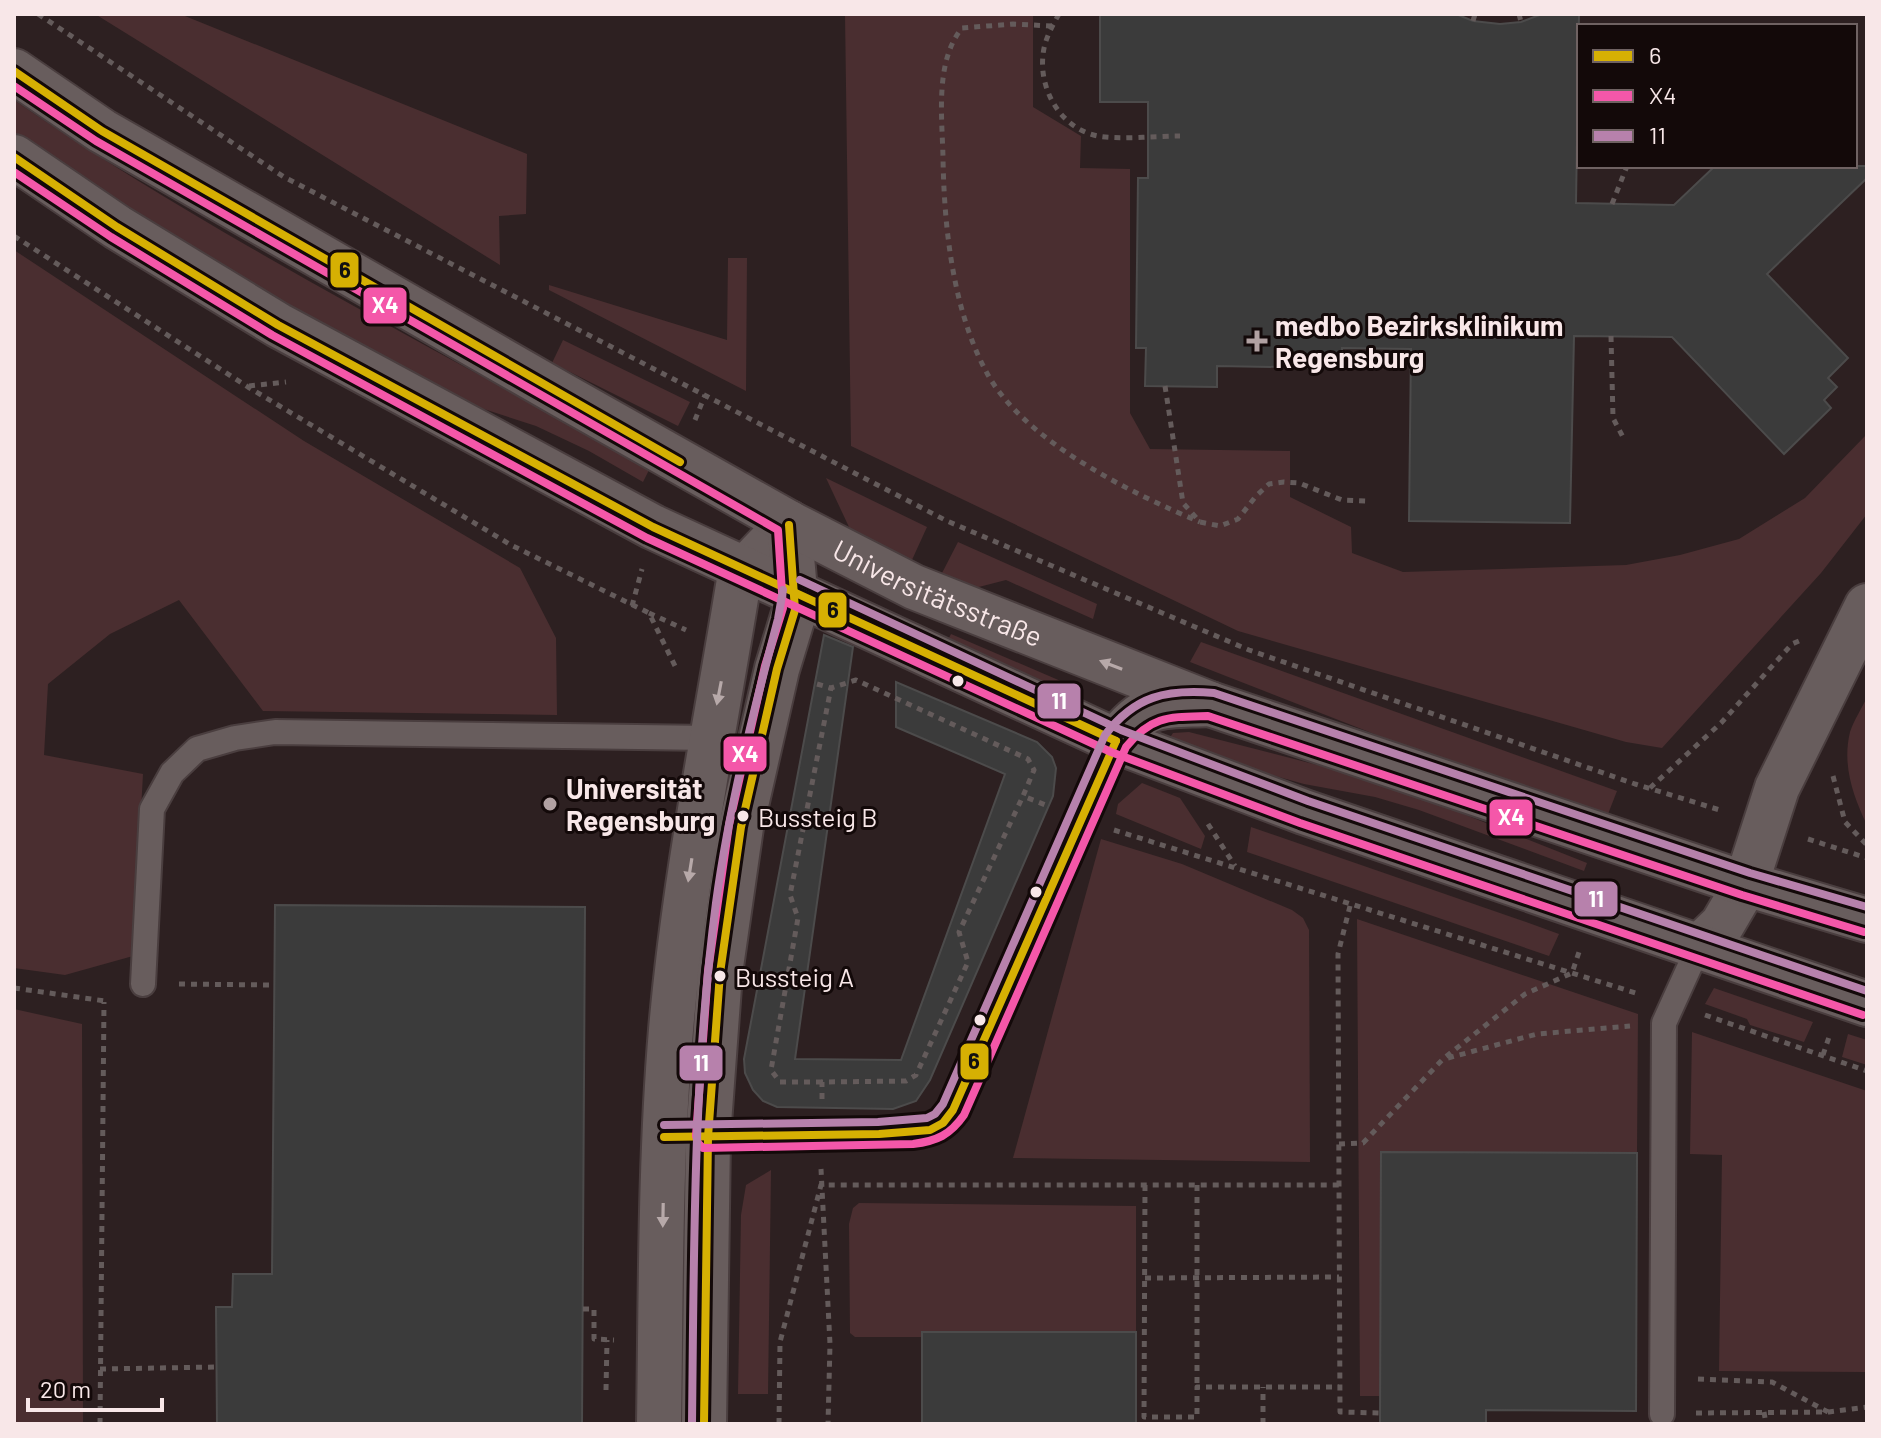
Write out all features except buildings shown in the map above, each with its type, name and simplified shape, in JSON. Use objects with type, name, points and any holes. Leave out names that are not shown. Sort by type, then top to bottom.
[{"type":"street","name":"Universitätsstraße","points":[[14,71],[102,131],[789,523],[914,587],[1210,704],[1746,884],[1867,920]]},
{"type":"street","name":"Universitätsstraße","points":[[14,157],[117,227],[278,325],[653,527],[1116,741],[1304,812],[1867,1004]]},
{"type":"street","points":[[659,1424],[664,1137],[682,922],[738,586],[745,569],[789,523]]},
{"type":"street","points":[[704,1424],[708,1137],[720,973],[741,827],[777,669],[795,610],[789,523]]},
{"type":"street","points":[[1698,948],[1722,925],[1746,884],[1777,788],[1863,611]]},
{"type":"street","name":"Universitätsstraße","points":[[1116,741],[1133,718],[1157,707],[1210,704]]},
{"type":"street","points":[[664,1137],[708,1137]]},
{"type":"lane","points":[[143,984],[152,809],[172,773],[197,749],[235,738],[275,732],[711,738]]},
{"type":"lane","points":[[708,1137],[902,1133],[930,1130],[943,1123],[953,1110],[1116,741]]},
{"type":"lane","points":[[1662,1414],[1668,1013],[1698,948]]},
{"type":"path","points":[[38,14],[284,177],[947,521],[1249,650],[1650,788],[1867,858]]},
{"type":"path","points":[[1059,14],[1043,53],[1043,79],[1056,108],[1071,125],[1097,136],[1180,136]]},
{"type":"path","points":[[1519,14],[1521,22]]},
{"type":"path","points":[[1052,26],[1013,24],[962,28],[951,46],[942,105],[944,214],[959,304],[989,376],[1024,420],[1061,448],[1148,500],[1200,522],[1220,526],[1238,519],[1269,484],[1284,482],[1299,483],[1342,500],[1367,501]]},
{"type":"path","points":[[1612,204],[1626,168]]},
{"type":"path","points":[[14,236],[248,387],[511,545],[649,613],[711,738]]},
{"type":"path","points":[[1611,336],[1613,418],[1625,441]]},
{"type":"path","points":[[1165,386],[1183,503],[1200,522]]},
{"type":"path","points":[[1650,788],[1721,723],[1792,644],[1863,611]]},
{"type":"path","points":[[777,669],[831,688],[856,680],[1028,759],[1034,770],[1023,796],[1081,820],[1572,973],[1668,1013],[1867,1071]]},
{"type":"path","points":[[822,1082],[780,1082],[771,1070],[798,918],[790,895],[831,688]]},
{"type":"path","points":[[1350,906],[1338,954],[1340,1412],[1380,1413]]},
{"type":"path","points":[[1339,1144],[1363,1143],[1443,1059],[1525,994],[1572,973]]},
{"type":"path","points":[[14,988],[104,1002],[143,984],[274,985]]},
{"type":"path","points":[[100,1424],[104,1002]]},
{"type":"path","points":[[1443,1059],[1537,1034],[1668,1013]]},
{"type":"path","points":[[779,1424],[780,1342],[821,1185],[1339,1185]]},
{"type":"path","points":[[1145,1185],[1144,1417],[1197,1417],[1197,1185]]},
{"type":"path","points":[[1145,1278],[1339,1277]]},
{"type":"path","points":[[583,1309],[594,1309],[594,1339],[619,1340]]},
{"type":"path","points":[[606,1390],[607,1340]]},
{"type":"path","points":[[100,1369],[217,1367]]},
{"type":"path","points":[[1662,1380],[1772,1382],[1829,1412]]},
{"type":"path","points":[[1197,1387],[1339,1387]]},
{"type":"path","points":[[1263,1387],[1263,1424]]},
{"type":"path","points":[[1662,1414],[1829,1412],[1867,1407]]},
{"type":"path","points":[[1764,1412],[1766,1424]]},
{"type":"shaded area","points":[[95,14],[180,14],[527,154],[526,214],[499,216],[500,265]]},
{"type":"shaded area","points":[[845,14],[1033,14],[1033,107],[1081,136],[1080,168],[1130,169],[1130,413],[1150,449],[1290,451],[1290,497],[1351,527],[1352,553],[1403,572],[1626,565],[1680,555],[1739,539],[1805,498],[1867,434],[1867,514],[1821,573],[1662,748],[1626,742],[1238,631],[851,446]]},
{"type":"shaded area","points":[[14,100],[139,181],[266,257],[389,326],[652,464],[643,482],[589,451],[536,426],[456,400],[230,275],[14,140]]},
{"type":"shaded area","points":[[14,250],[304,441],[520,568],[556,638],[557,715],[263,711],[179,600],[110,634],[48,684],[44,755],[143,774],[133,956],[65,975],[14,968]]},
{"type":"shaded area","points":[[728,258],[747,258],[746,391],[549,290],[549,285],[727,340]]},
{"type":"shaded area","points":[[563,340],[690,402],[678,426],[552,363]]},
{"type":"shaded area","points":[[826,478],[927,527],[911,562],[856,542]]},
{"type":"shaded area","points":[[958,542],[1097,604],[1093,619],[1006,580],[971,589],[942,573]]},
{"type":"shaded area","points":[[951,634],[1077,688],[1072,701],[945,646]]},
{"type":"shaded area","points":[[1201,642],[1617,791],[1608,814],[1387,739],[1190,662]]},
{"type":"shaded area","points":[[1867,697],[1867,825],[1853,792],[1847,756],[1850,732]]},
{"type":"shaded area","points":[[1189,732],[1405,791],[1587,863],[1584,871],[1419,810],[1261,772],[1169,739],[1173,733]]},
{"type":"shaded area","points":[[1142,783],[1180,798],[1205,836],[1201,849],[1116,814],[1118,804]]},
{"type":"shaded area","points":[[1251,827],[1559,934],[1549,956],[1247,852]]},
{"type":"shaded area","points":[[1101,839],[1182,864],[1292,910],[1303,918],[1309,930],[1310,1162],[1013,1158]]},
{"type":"shaded area","points":[[1357,919],[1638,1014],[1637,1153],[1381,1152],[1380,1396],[1360,1396]]},
{"type":"shaded area","points":[[1714,988],[1813,1022],[1804,1042],[1750,1025],[1747,1019],[1705,1004]]},
{"type":"shaded area","points":[[14,1009],[82,1024],[83,1424],[14,1424]]},
{"type":"shaded area","points":[[1692,1032],[1867,1091],[1867,1372],[1719,1371],[1722,1155],[1690,1154]]},
{"type":"shaded area","points":[[1848,1034],[1867,1040],[1867,1065],[1842,1057]]},
{"type":"shaded area","points":[[771,1170],[768,1394],[738,1394],[741,1215],[746,1185]]},
{"type":"shaded area","points":[[859,1203],[1136,1206],[1136,1332],[923,1332],[922,1337],[855,1337],[850,1333],[849,1224],[853,1208]]},
{"type":"transit line","name":"6","points":[[14,71],[102,131],[680,462]]},
{"type":"transit line","name":"X4","points":[[14,86],[96,141],[778,530],[783,608],[765,666],[729,825],[708,971],[696,1136],[703,1148],[913,1144],[936,1139],[954,1128],[964,1115],[1126,747],[1153,723],[1172,718],[1208,716],[1742,895],[1864,932]]},
{"type":"transit line","name":"6","points":[[14,157],[117,227],[278,325],[653,527],[1116,741]]},
{"type":"transit line","name":"X4","points":[[14,172],[111,237],[272,335],[647,538],[1111,752],[1300,823],[1863,1015]]},
{"type":"transit line","name":"6","points":[[704,1424],[708,1137],[720,973],[741,827],[777,669],[795,610],[789,525]]},
{"type":"transit line","name":"11","points":[[800,580],[1121,730],[1308,801],[1867,991]]},
{"type":"transit line","name":"11","points":[[692,1424],[696,1163],[708,968],[728,831],[783,590]]},
{"type":"transit line","name":"11","points":[[664,1125],[878,1122],[927,1118],[935,1114],[943,1104],[1105,735],[1128,711],[1166,694],[1214,693],[1750,873],[1867,907]]},
{"type":"transit line","name":"6","points":[[664,1137],[879,1134],[930,1130],[943,1123],[953,1110],[1116,741]]},
{"type":"place","name":"medbo Bezirksklinikum Regensburg","points":[[1257,341]]},
{"type":"place","name":"Universität Regensburg","points":[[550,804]]},
{"type":"place","name":"Bussteig B","points":[[743,816]]},
{"type":"place","name":"Bussteig A","points":[[720,976]]}]
